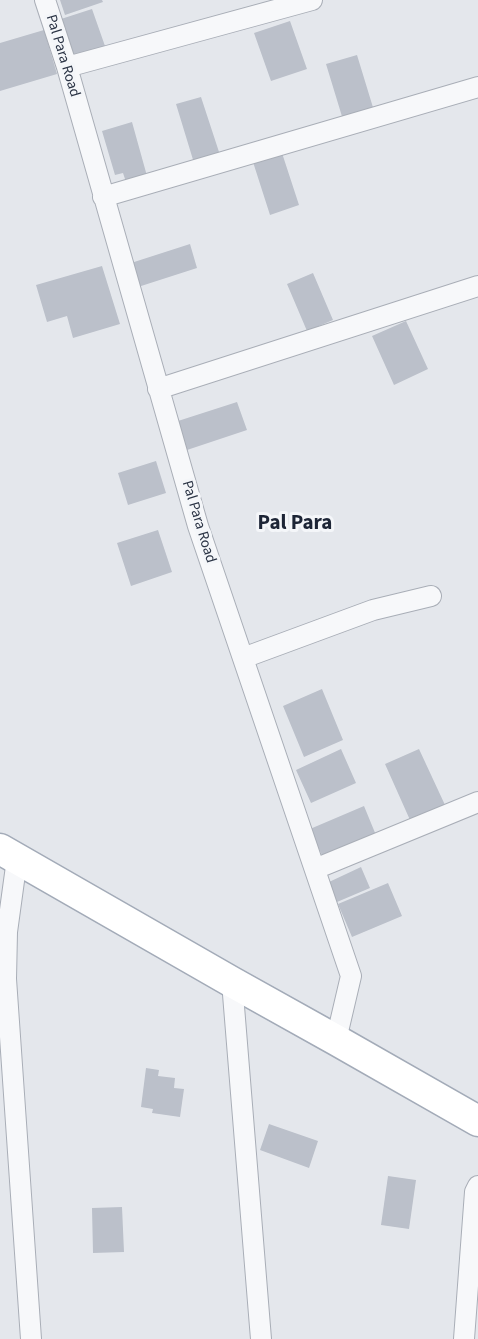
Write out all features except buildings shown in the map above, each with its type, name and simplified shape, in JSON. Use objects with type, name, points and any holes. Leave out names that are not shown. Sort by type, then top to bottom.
[{"type":"main road","points":[[9,854],[478,1121]]},
{"type":"street","name":"Pal Para Road","points":[[45,0],[67,67],[198,526],[351,976],[336,1040]]},
{"type":"street","points":[[67,67],[312,0]]},
{"type":"street","points":[[104,196],[478,87]]},
{"type":"street","points":[[158,389],[478,286]]},
{"type":"street","points":[[243,658],[374,610],[431,596]]},
{"type":"street","points":[[315,869],[478,802]]},
{"type":"street","points":[[9,854],[6,979],[31,1339]]},
{"type":"street","points":[[232,982],[261,1339]]},
{"type":"street","points":[[464,1339],[478,1186]]},
{"type":"district","name":"Pal Para","points":[[295,524]]}]
